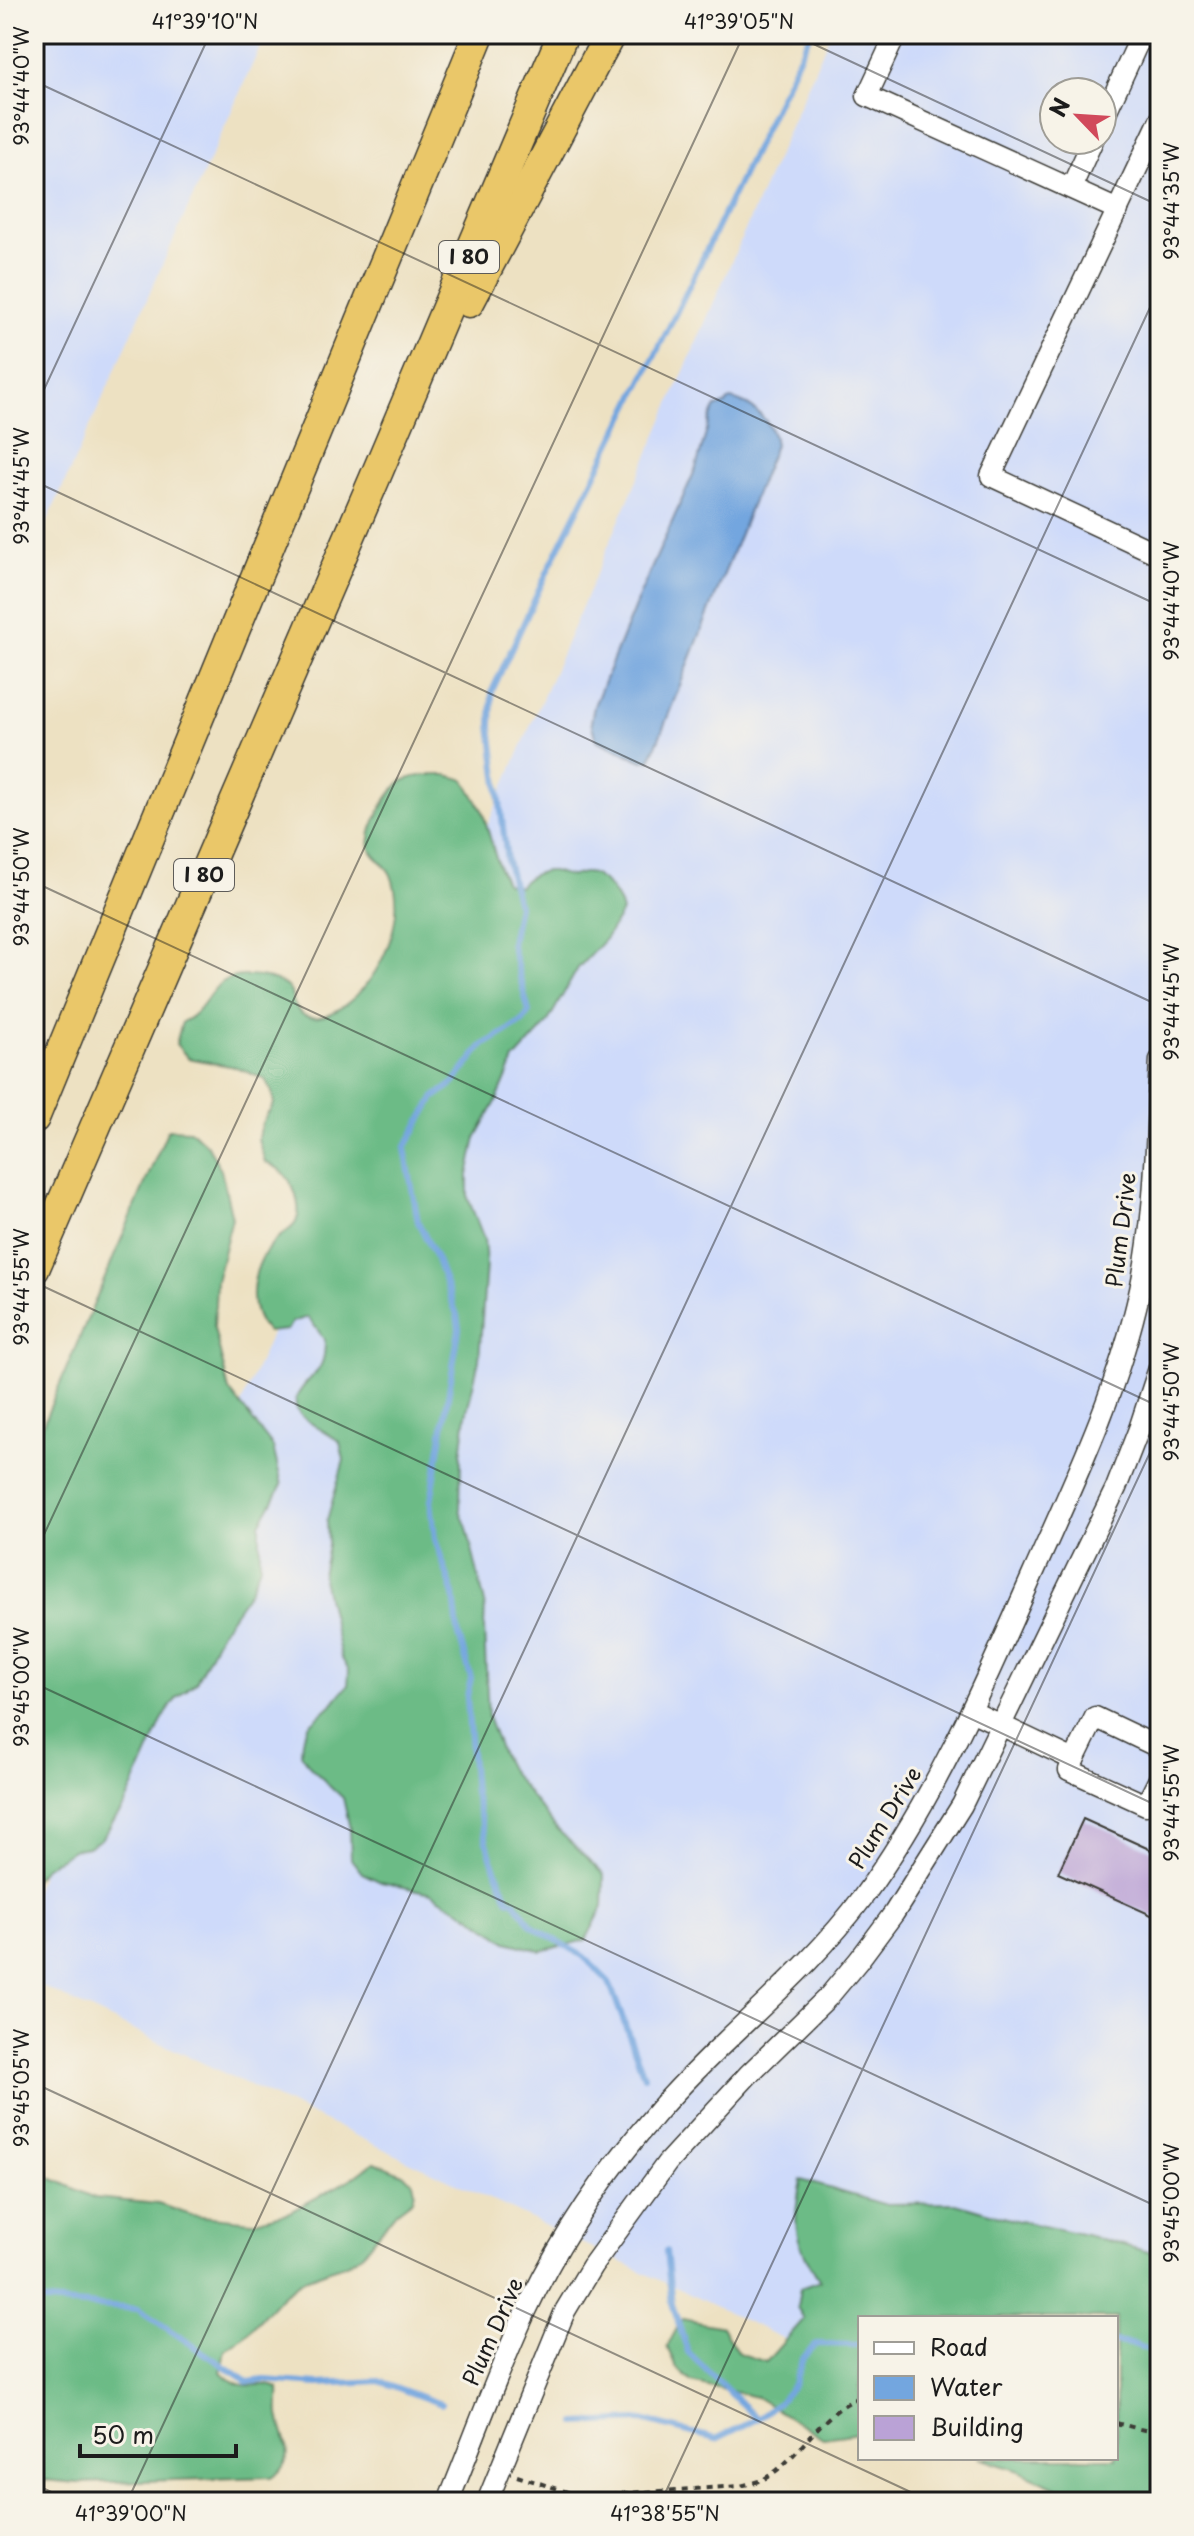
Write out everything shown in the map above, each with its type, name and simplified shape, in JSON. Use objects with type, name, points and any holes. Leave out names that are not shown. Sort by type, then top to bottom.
[{"type":"highway","points":[[356,333],[466,34]]},
{"type":"highway","name":"I 80","points":[[34,1118],[479,34]]},
{"type":"highway","name":"I 80","points":[[34,1269],[563,34]]},
{"type":"highway","points":[[374,480],[610,34]]},
{"type":"street","points":[[896,34],[867,96],[1118,210]]},
{"type":"street","points":[[1118,86],[1142,34]]},
{"type":"street","points":[[1160,120],[991,476],[1160,555]]},
{"type":"street","points":[[1071,188],[1086,156]]},
{"type":"street","name":"Plum Drive","points":[[448,2502],[526,2311],[578,2220],[656,2113],[691,2075],[786,1985],[861,1900],[928,1798],[971,1711],[1080,1471],[1116,1377],[1140,1289],[1149,1235],[1160,1060]]},
{"type":"street","points":[[487,2502],[565,2311],[609,2241],[667,2163],[748,2075],[829,1996],[859,1960],[924,1867],[962,1805],[1116,1488],[1160,1365]]},
{"type":"street","points":[[971,1711],[1074,1760]]},
{"type":"street","points":[[1160,1748],[1095,1717],[1069,1770],[1146,1805],[1160,1777]]},
{"type":"street","points":[[578,2220],[609,2241]]},
{"type":"path","points":[[500,2469],[580,2496],[740,2486],[761,2480],[777,2470],[828,2417],[858,2398]]},
{"type":"path","points":[[1118,2424],[1160,2434]]},
{"type":"shaded area","points":[[34,34],[266,34],[34,551]]},
{"type":"shaded area","points":[[830,34],[1160,34],[1160,2330],[1118,2319],[1118,2316],[858,2316],[858,2374],[34,1983],[34,1891],[494,810]]},
{"type":"green space","points":[[447,775],[465,780],[482,810],[506,883],[519,887],[533,875],[547,871],[571,876],[591,874],[609,886],[622,912],[606,938],[578,968],[546,1025],[514,1060],[476,1138],[468,1175],[468,1198],[484,1239],[486,1264],[479,1360],[466,1415],[461,1455],[460,1510],[485,1604],[488,1717],[509,1769],[557,1829],[604,1875],[603,1907],[586,1940],[541,1951],[507,1942],[431,1893],[381,1882],[362,1873],[351,1859],[350,1829],[343,1798],[311,1768],[301,1753],[302,1740],[309,1725],[348,1685],[349,1671],[341,1657],[322,1575],[328,1545],[327,1520],[344,1460],[340,1442],[307,1420],[296,1406],[298,1394],[321,1365],[325,1340],[308,1317],[292,1322],[287,1330],[267,1332],[255,1309],[254,1284],[262,1258],[269,1247],[294,1225],[298,1216],[293,1187],[281,1171],[265,1162],[258,1139],[262,1123],[274,1104],[272,1092],[265,1079],[235,1067],[188,1058],[176,1044],[182,1022],[199,1009],[217,987],[234,977],[263,977],[283,984],[290,991],[299,1011],[311,1017],[332,1013],[358,994],[380,964],[388,946],[396,910],[391,875],[370,847],[375,820],[393,791],[405,780]]},
{"type":"green space","points":[[168,1129],[190,1130],[208,1146],[221,1170],[232,1218],[216,1281],[214,1328],[229,1390],[273,1447],[282,1485],[260,1524],[260,1566],[250,1590],[221,1631],[196,1682],[177,1698],[165,1714],[125,1805],[101,1839],[88,1847],[75,1849],[44,1868],[34,1879],[34,1445]]},
{"type":"green space","points":[[374,2162],[403,2174],[413,2182],[413,2199],[396,2212],[363,2253],[346,2264],[305,2279],[282,2295],[249,2332],[225,2350],[221,2372],[230,2379],[238,2384],[279,2388],[279,2414],[288,2456],[280,2470],[271,2477],[77,2483],[34,2479],[34,2170],[95,2198],[158,2204],[191,2215],[252,2221],[288,2213],[351,2179]]},
{"type":"green space","points":[[801,2180],[883,2204],[956,2203],[1160,2255],[1160,2502],[1089,2502],[1019,2471],[985,2460],[1118,2460],[1118,2316],[858,2316],[858,2433],[823,2438],[756,2397],[691,2382],[676,2367],[667,2347],[682,2319],[722,2327],[738,2353],[766,2362],[804,2319],[797,2307],[800,2288],[820,2281],[800,2244],[796,2210]]},
{"type":"water","points":[[730,399],[746,404],[760,414],[770,428],[775,445],[656,746],[650,760],[643,761],[596,740],[591,722],[594,706],[696,468],[711,416],[716,407]]},
{"type":"building","points":[[1083,1819],[1160,1854],[1160,1919],[1058,1873]]},
{"type":"waterway","points":[[644,2076],[609,1982],[583,1956],[532,1926],[515,1902],[508,1899],[491,1857],[474,1793],[467,1697],[471,1678],[458,1632],[454,1595],[435,1539],[431,1501],[459,1329],[437,1260],[418,1222],[405,1148],[434,1098],[454,1083],[482,1046],[522,1022],[529,1012],[511,943],[518,905],[507,861],[491,726],[492,691],[810,34]]},
{"type":"waterway","points":[[666,2251],[672,2304],[688,2352],[757,2419]]},
{"type":"waterway","points":[[34,2301],[138,2309],[248,2382],[265,2380],[318,2384],[379,2381],[441,2404]]},
{"type":"waterway","points":[[1118,2342],[1160,2354]]},
{"type":"waterway","points":[[577,2423],[642,2420],[716,2439],[757,2419],[779,2402],[794,2384],[803,2358],[816,2344],[858,2345]]}]
